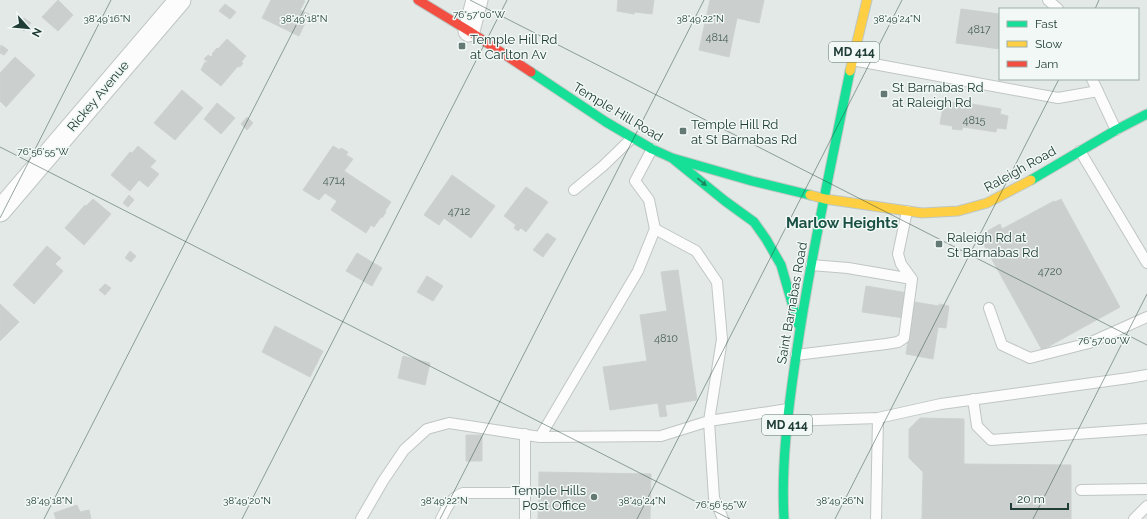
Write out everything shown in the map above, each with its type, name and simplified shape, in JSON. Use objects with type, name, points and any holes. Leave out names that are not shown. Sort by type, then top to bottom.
[{"type":"main road","name":"Temple Hill Road","points":[[418,0],[469,31],[606,122],[652,149],[672,158],[752,181],[825,199]]},
{"type":"main road","name":"Saint Barnabas Road","points":[[784,519],[785,447],[788,410],[796,355],[811,266],[852,60],[867,0]]},
{"type":"main road","name":"Raleigh Road","points":[[825,199],[922,213],[958,211],[987,203],[1018,188],[1116,130],[1147,114]]},
{"type":"main road","points":[[672,158],[725,201],[754,222],[781,265],[800,331]]},
{"type":"street","name":"Rickey Avenue","points":[[0,211],[180,0]]},
{"type":"street","points":[[469,31],[477,0]]},
{"type":"lane","points":[[1048,0],[1057,8]]},
{"type":"lane","points":[[852,60],[1058,98],[1098,91]]},
{"type":"lane","points":[[1092,80],[1116,130]]},
{"type":"lane","points":[[574,190],[603,166],[632,138]]},
{"type":"lane","points":[[540,436],[638,271],[655,229],[648,200],[634,181],[652,149]]},
{"type":"lane","points":[[1080,151],[1147,263]]},
{"type":"lane","points":[[796,355],[898,342],[904,338],[912,279],[901,264],[898,254],[907,211]]},
{"type":"lane","points":[[655,229],[696,251],[716,282],[722,339],[709,420],[714,498],[722,519]]},
{"type":"lane","points":[[811,266],[848,268],[912,279]]},
{"type":"lane","points":[[989,308],[1002,345],[1030,358],[1089,343],[1147,317]]},
{"type":"lane","points":[[787,421],[878,418],[941,404],[1147,375]]},
{"type":"lane","points":[[973,399],[977,426],[991,440],[1147,429]]},
{"type":"lane","points":[[361,519],[383,481],[404,450],[427,429],[449,423],[540,436],[661,436],[709,420],[788,410]]},
{"type":"lane","points":[[876,519],[878,418]]},
{"type":"lane","points":[[525,434],[525,519]]},
{"type":"lane","points":[[1081,490],[1147,490]]},
{"type":"lane","points":[[441,519],[449,503],[455,496],[463,493],[525,493]]},
{"type":"lane","points":[[1134,519],[1147,506]]},
{"type":"building","points":[[58,0],[73,15],[58,31],[42,17]]},
{"type":"building","points":[[271,0],[305,1],[300,10],[309,14],[299,36],[262,18]]},
{"type":"building","points":[[618,0],[654,0],[652,14],[635,12],[634,14],[617,11]]},
{"type":"building","points":[[710,0],[764,0],[759,23],[737,18],[729,57],[699,50]]},
{"type":"building","points":[[225,4],[236,12],[230,19],[219,11]]},
{"type":"building","points":[[961,9],[999,14],[999,49],[956,43]]},
{"type":"building","points":[[24,18],[31,23],[24,31],[17,26]]},
{"type":"building","points":[[227,39],[246,56],[241,62],[243,63],[240,67],[238,66],[221,86],[201,70],[205,62],[208,62],[204,59],[208,55],[211,57],[217,48],[218,49]]},
{"type":"building","points":[[1,45],[8,50],[4,55],[0,53]]},
{"type":"building","points":[[15,57],[35,75],[6,107],[0,101],[0,73]]},
{"type":"building","points":[[182,90],[203,108],[175,140],[154,123]]},
{"type":"building","points":[[956,99],[967,101],[966,103],[1001,109],[1000,114],[1008,116],[1006,129],[997,128],[996,132],[963,127],[962,130],[952,129],[953,126],[940,124],[944,101],[955,103]]},
{"type":"building","points":[[217,103],[235,118],[221,134],[204,119]]},
{"type":"building","points":[[247,117],[253,123],[247,130],[241,124]]},
{"type":"building","points":[[138,146],[156,161],[150,167],[159,174],[148,187],[139,180],[130,191],[111,175],[130,152],[132,153]]},
{"type":"building","points":[[333,146],[348,152],[346,155],[353,159],[344,171],[391,202],[382,218],[381,217],[374,227],[371,225],[366,233],[331,210],[337,201],[325,193],[319,200],[303,190]]},
{"type":"building","points":[[452,175],[495,206],[471,238],[444,218],[439,225],[424,215]]},
{"type":"building","points":[[526,187],[548,202],[526,232],[521,228],[518,231],[514,228],[516,225],[504,216]]},
{"type":"building","points":[[129,195],[134,200],[128,207],[123,203]]},
{"type":"building","points":[[93,199],[111,214],[84,245],[65,228],[85,205],[86,206]]},
{"type":"building","points":[[1061,199],[1120,307],[1042,350],[979,236],[1000,224],[1002,229],[1054,201],[1055,202]]},
{"type":"building","points":[[547,233],[556,239],[543,257],[533,250]]},
{"type":"building","points":[[47,246],[61,258],[55,264],[63,271],[34,304],[13,285]]},
{"type":"building","points":[[130,251],[136,256],[131,262],[125,258]]},
{"type":"building","points":[[357,253],[382,268],[372,286],[346,271]]},
{"type":"building","points":[[678,270],[697,400],[665,405],[667,416],[660,417],[658,403],[610,410],[603,367],[647,361],[640,315],[667,311],[661,272]]},
{"type":"building","points":[[427,276],[443,286],[433,301],[417,292]]},
{"type":"building","points":[[105,284],[111,288],[105,295],[99,290]]},
{"type":"building","points":[[866,286],[908,293],[904,318],[862,312]]},
{"type":"building","points":[[914,302],[949,306],[946,328],[938,327],[933,359],[906,354]]},
{"type":"building","points":[[0,304],[19,322],[0,341]]},
{"type":"building","points":[[275,326],[323,351],[310,377],[262,352]]},
{"type":"building","points":[[403,356],[430,363],[425,385],[398,378]]},
{"type":"building","points":[[920,418],[964,419],[964,464],[1071,465],[1071,519],[922,519],[923,472],[909,458],[909,429]]},
{"type":"building","points":[[466,435],[482,435],[482,461],[466,461]]},
{"type":"building","name":"Temple Hills Post Office","points":[[539,472],[651,474],[650,519],[538,519]]},
{"type":"building","points":[[77,505],[80,512],[89,510],[91,519],[56,519],[54,513]]},
{"type":"traffic: fast","points":[[784,519],[784,458],[796,356],[814,249],[850,71]]},
{"type":"traffic: fast","points":[[531,72],[606,122],[652,149],[672,158],[752,181],[810,195]]},
{"type":"traffic: fast","points":[[1031,180],[1116,130],[1147,114]]},
{"type":"traffic: fast","points":[[672,158],[725,201],[754,222],[781,265],[798,324]]},
{"type":"traffic: slow","points":[[850,71],[867,0]]},
{"type":"traffic: slow","points":[[810,195],[825,199],[922,213],[958,211],[987,203],[1031,180]]},
{"type":"traffic: jam","points":[[418,0],[469,31],[531,72]]},
{"type":"place","name":"Temple Hill Rd at Carlton Av","points":[[462,46]]},
{"type":"place","name":"St Barnabas Rd at Raleigh Rd","points":[[884,94]]},
{"type":"place","name":"Temple Hill Rd at St Barnabas Rd","points":[[683,131]]},
{"type":"place","name":"Raleigh Rd at St Barnabas Rd","points":[[939,244]]},
{"type":"place","name":"Temple Hills Post Office","points":[[594,497]]},
{"type":"district","name":"Marlow Heights","points":[[842,223]]}]
